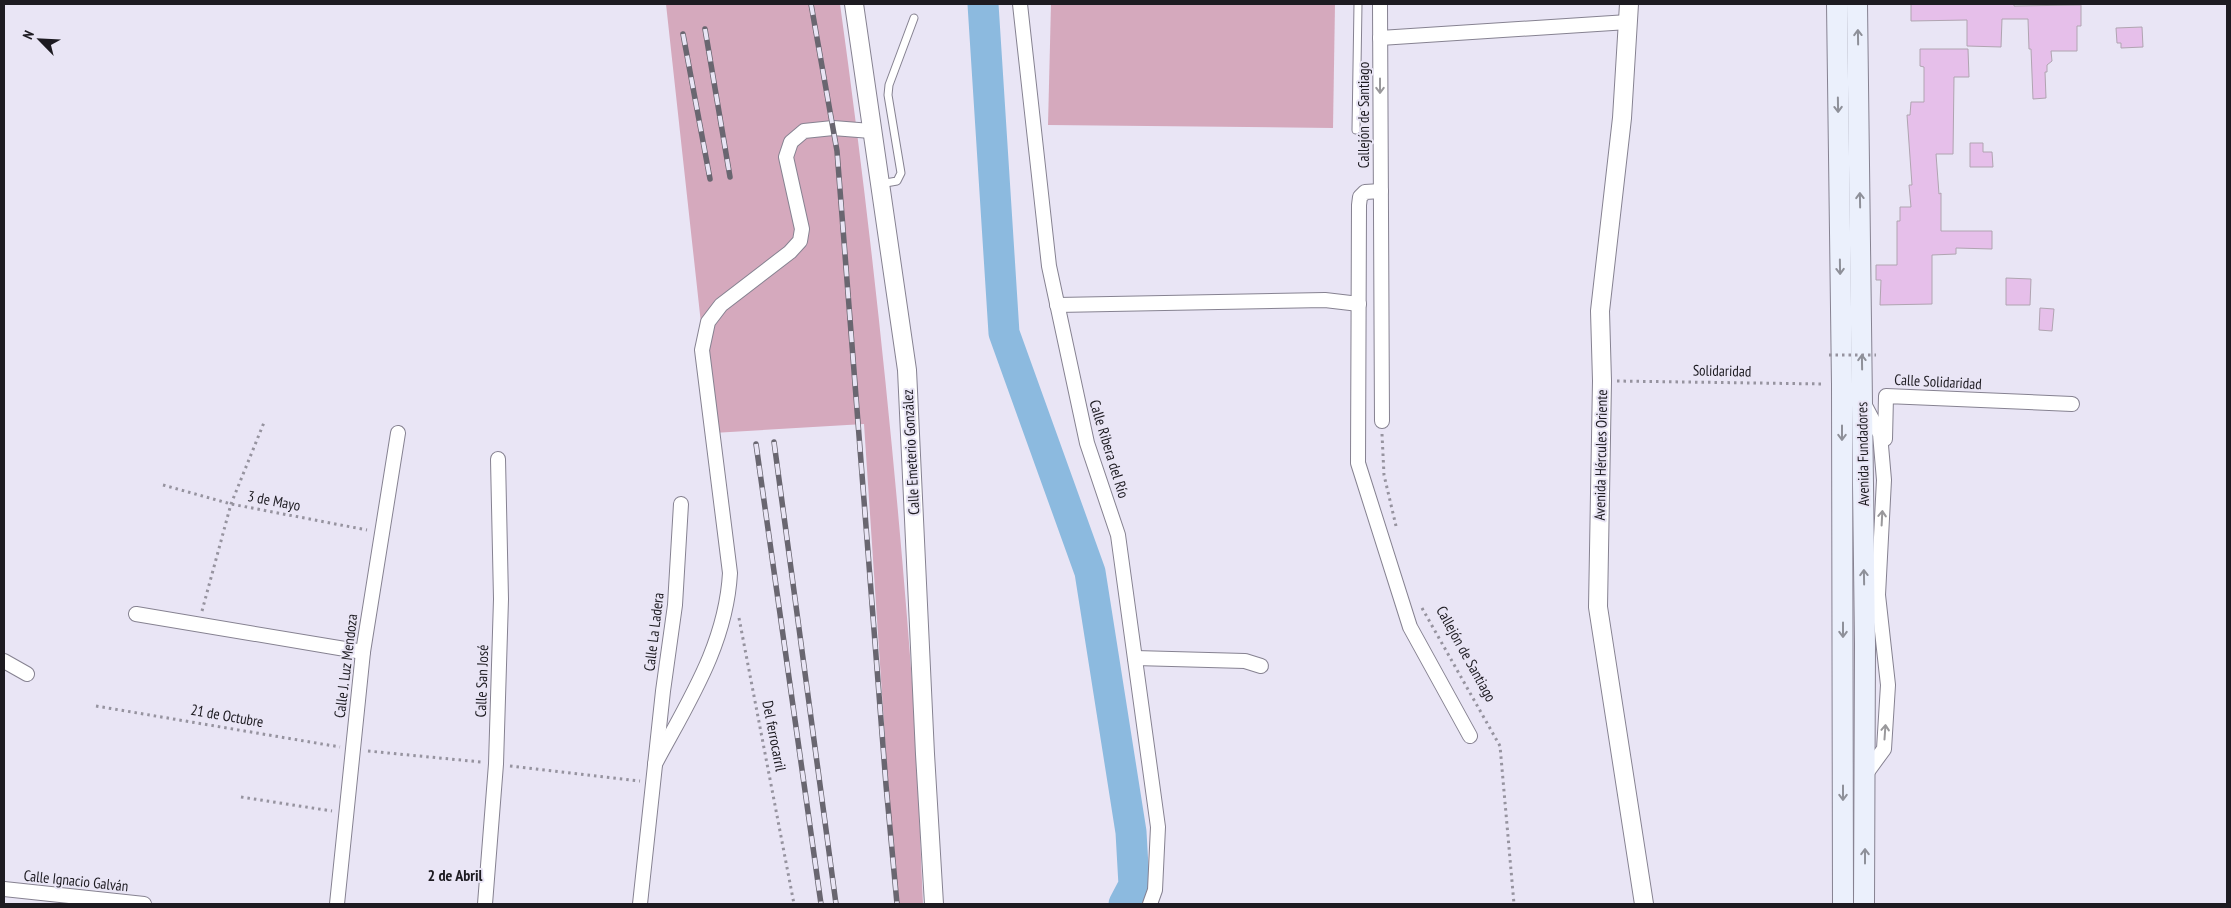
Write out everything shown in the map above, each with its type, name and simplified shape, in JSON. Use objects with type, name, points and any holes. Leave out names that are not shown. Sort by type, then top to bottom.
[{"type":"main road","name":"Avenida Fundadores","points":[[1837,4],[1842,384],[1843,904]]},
{"type":"main road","name":"Avenida Fundadores","points":[[1857,4],[1865,775],[1864,904]]},
{"type":"street","name":"Calle Emeterio González","points":[[854,4],[907,370],[934,904]]},
{"type":"street","name":"Calle Ribera del Río","points":[[1020,4],[1048,266],[1087,443],[1118,535],[1158,827],[1155,890],[1150,904]]},
{"type":"street","name":"Callejón de Santiago","points":[[1380,4],[1382,421]]},
{"type":"street","name":"Avenida Hércules Oriente","points":[[1629,4],[1622,118],[1600,312],[1602,381],[1598,607],[1644,904]]},
{"type":"street","points":[[1380,38],[1628,22]]},
{"type":"street","name":"Calle La Ladera","points":[[655,764],[709,664],[729,598],[730,573],[702,350],[708,322],[721,305],[790,252],[800,241],[802,229],[786,157],[791,142],[804,131],[833,128],[871,131]]},
{"type":"street","points":[[1381,191],[1365,192],[1360,197],[1358,205],[1358,463],[1410,627],[1470,736]]},
{"type":"street","points":[[1057,305],[1325,300],[1359,304]]},
{"type":"street","name":"Calle Solidaridad","points":[[1884,480],[1886,396],[2072,404]]},
{"type":"street","points":[[1862,400],[1874,419],[1880,434],[1884,480],[1878,595],[1888,685],[1884,749],[1865,775]]},
{"type":"street","name":"Calle J. Luz Mendoza","points":[[337,904],[363,652],[398,434]]},
{"type":"street","name":"Calle San José","points":[[485,904],[496,764],[501,599],[498,459]]},
{"type":"street","name":"Calle La Ladera","points":[[640,904],[675,605],[681,504]]},
{"type":"street","points":[[136,614],[363,652]]},
{"type":"street","points":[[1135,658],[1244,661],[1261,666]]},
{"type":"street","points":[[6,665],[27,674]]},
{"type":"street","name":"Calle Ignacio Galván","points":[[4,889],[144,904]]},
{"type":"lane","name":"Callejón de Santiago","points":[[1356,130],[1358,4]]},
{"type":"lane","points":[[879,184],[893,183],[900,177],[888,95],[889,85],[914,18]]},
{"type":"path","points":[[1828,355],[1876,355]]},
{"type":"path","name":"Solidaridad","points":[[1602,381],[1842,384]]},
{"type":"path","points":[[198,624],[232,504],[265,420]]},
{"type":"path","points":[[1382,421],[1384,475],[1397,530]]},
{"type":"path","name":"3 de Mayo","points":[[162,485],[232,504],[383,533]]},
{"type":"path","name":"Callejón de Santiago","points":[[1419,601],[1426,618],[1500,746],[1514,904]]},
{"type":"path","name":"Del ferrocarril","points":[[738,612],[794,904]]},
{"type":"path","name":"21 de Octubre","points":[[96,706],[353,749]]},
{"type":"path","points":[[242,797],[346,813]]},
{"type":"shaded area","points":[[666,4],[840,4],[874,273],[901,543],[918,768],[923,904],[896,904],[864,424],[713,433]]},
{"type":"shaded area","points":[[1051,4],[1335,4],[1333,128],[1048,125]]},
{"type":"building","points":[[1911,4],[2081,5],[2081,26],[2077,26],[2077,51],[2051,51],[2052,61],[2047,65],[2047,72],[2045,72],[2046,98],[2033,99],[2028,19],[2002,19],[2001,47],[1967,46],[1967,20],[1911,21]]},
{"type":"building","points":[[2142,27],[2143,47],[2121,48],[2121,43],[2117,43],[2116,28]]},
{"type":"building","points":[[1920,49],[1968,49],[1969,77],[1954,77],[1953,154],[1936,154],[1939,194],[1941,193],[1941,231],[1992,231],[1992,249],[1956,248],[1956,254],[1932,255],[1932,304],[1880,305],[1881,280],[1876,280],[1876,265],[1897,265],[1897,221],[1900,221],[1900,207],[1911,207],[1909,185],[1912,185],[1907,115],[1910,115],[1911,102],[1924,102],[1924,67],[1920,66]]},
{"type":"building","points":[[1970,143],[1983,143],[1983,152],[1992,152],[1993,167],[1970,167]]},
{"type":"building","points":[[2006,278],[2031,279],[2030,305],[2006,305]]},
{"type":"building","points":[[2040,308],[2054,309],[2052,331],[2039,330]]},
{"type":"waterway","points":[[983,4],[1004,333],[1090,572],[1131,832],[1134,885],[1124,904]]},
{"type":"railway","points":[[811,4],[837,151],[886,785],[897,904]]},
{"type":"railway","points":[[705,29],[730,177]]},
{"type":"railway","points":[[683,34],[710,179]]},
{"type":"railway","points":[[774,442],[836,904]]},
{"type":"railway","points":[[756,444],[821,904]]},
{"type":"district","name":"2 de Abril","points":[[455,875]]}]
